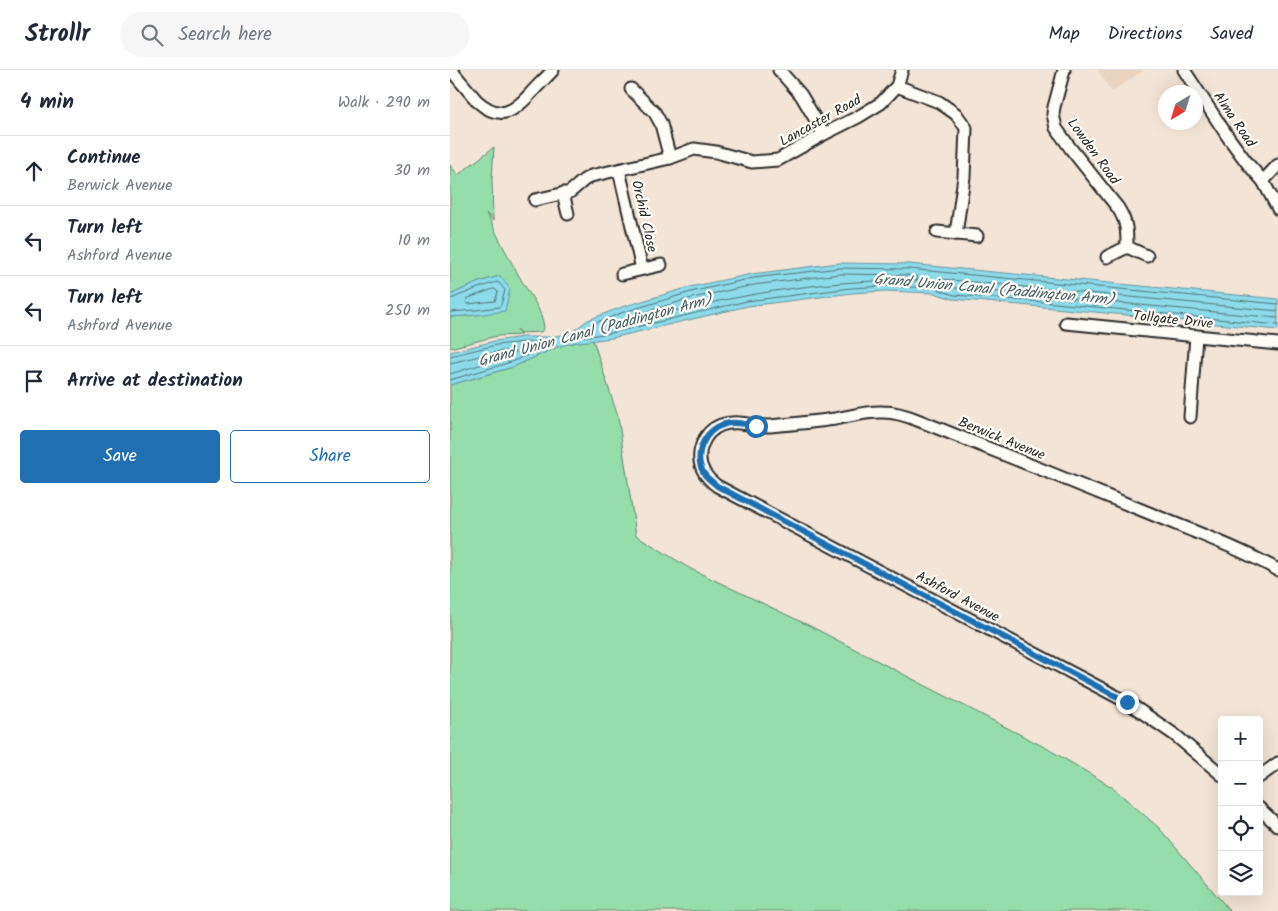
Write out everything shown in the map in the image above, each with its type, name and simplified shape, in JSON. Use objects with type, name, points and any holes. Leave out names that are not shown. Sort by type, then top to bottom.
[{"type":"street","points":[[451,70],[477,101],[490,111],[499,113],[516,108],[553,70]]},
{"type":"street","points":[[779,70],[801,95],[824,134]]},
{"type":"street","name":"Lancaster Road","points":[[535,200],[570,192],[591,176],[670,158],[694,149],[716,152],[752,162],[778,160],[881,103],[897,86],[902,70]]},
{"type":"street","name":"Lowden Road","points":[[1064,70],[1053,114],[1056,128],[1124,217],[1127,229],[1126,247]]},
{"type":"street","name":"Alma Road","points":[[1184,70],[1228,137],[1263,181],[1278,209]]},
{"type":"street","points":[[897,86],[939,102],[956,114],[966,128],[964,177],[956,234]]},
{"type":"street","points":[[631,89],[655,113],[661,124],[670,158]]},
{"type":"street","points":[[1263,181],[1278,165]]},
{"type":"street","name":"Orchid Close","points":[[619,170],[642,269]]},
{"type":"street","points":[[563,193],[568,214]]},
{"type":"street","points":[[937,232],[977,236]]},
{"type":"street","points":[[1108,258],[1126,247],[1147,256]]},
{"type":"street","name":"Orchid Close","points":[[622,274],[661,265]]},
{"type":"street","name":"Tollgate Drive","points":[[1066,323],[1278,344]]},
{"type":"street","points":[[1190,417],[1196,336]]},
{"type":"street","name":"Berwick Avenue","points":[[705,438],[714,429],[726,424],[740,423],[771,426],[874,412],[894,412],[1205,536],[1265,562],[1278,570]]},
{"type":"street","name":"Ashford Avenue","points":[[705,438],[701,450],[700,463],[705,474],[717,486],[1127,702],[1175,735],[1218,772]]},
{"type":"street","points":[[1263,774],[1278,763]]},
{"type":"street","points":[[1263,812],[1278,826]]},
{"type":"shaded area","points":[[1098,70],[1144,70],[1112,92]]},
{"type":"green space","points":[[494,147],[492,179],[493,221],[486,213],[538,307],[544,328],[541,332],[520,333],[517,329],[521,335],[497,336],[450,348],[450,317],[477,315],[500,276],[479,282],[450,295],[450,165],[458,175]]},
{"type":"green space","points":[[593,340],[618,417],[636,535],[689,568],[808,625],[1048,749],[1112,787],[1159,828],[1230,911],[450,911],[450,385],[513,367],[557,347]]},
{"type":"water","name":"Grand Union Canal (Paddington Arm)","points":[[839,263],[909,264],[1278,299],[1278,330],[953,299],[934,293],[885,291],[852,293],[748,306],[612,338],[572,343],[557,347],[513,367],[450,385],[450,352],[495,341],[569,334],[588,320],[622,307],[690,287],[752,274]]},
{"type":"water","points":[[500,276],[510,289],[505,311],[450,317],[450,295],[479,282]]},
{"type":"route","points":[[756,426],[740,423],[726,424],[714,429],[705,438],[702,444],[700,463],[705,474],[717,486],[1127,702]]}]
